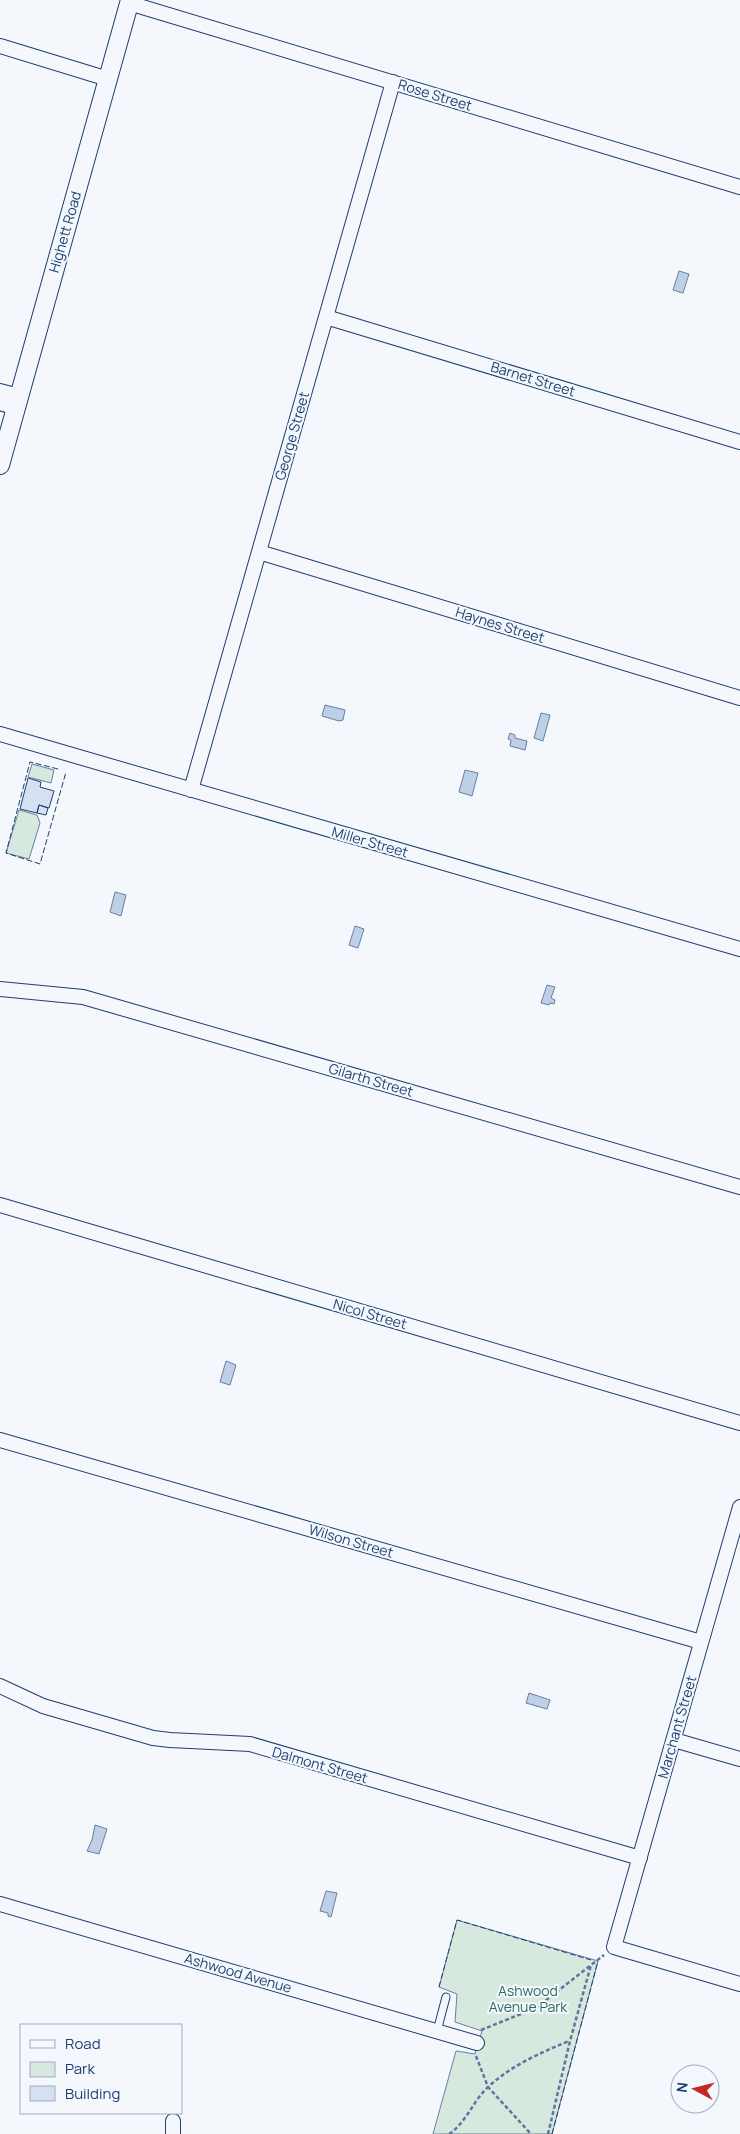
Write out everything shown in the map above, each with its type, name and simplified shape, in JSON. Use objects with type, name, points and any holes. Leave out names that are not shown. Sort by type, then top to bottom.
[{"type":"street","name":"Highett Road","points":[[0,464],[11,402],[108,79],[129,1]]},
{"type":"street","name":"Rose Street","points":[[129,1],[740,187]]},
{"type":"street","points":[[0,46],[108,79]]},
{"type":"street","name":"George Street","points":[[191,790],[393,82]]},
{"type":"street","name":"Barnet Street","points":[[326,317],[740,442]]},
{"type":"street","points":[[0,390],[11,402]]},
{"type":"street","name":"Haynes Street","points":[[259,552],[740,698]]},
{"type":"street","name":"Miller Street","points":[[0,734],[740,949]]},
{"type":"street","name":"Gilarth Street","points":[[0,989],[83,996],[740,1187]]},
{"type":"street","name":"Nicol Street","points":[[0,1206],[740,1423]]},
{"type":"street","name":"Wilson Street","points":[[0,1440],[702,1642]]},
{"type":"street","name":"Marchant Street","points":[[614,1947],[702,1642],[736,1535],[740,1507]]},
{"type":"street","name":"Dalmont Street","points":[[0,1686],[43,1706],[153,1738],[250,1744],[640,1858]]},
{"type":"street","points":[[674,1740],[740,1759]]},
{"type":"street","name":"Ashwood Avenue","points":[[0,1904],[477,2043]]},
{"type":"street","points":[[614,1947],[740,1984]]},
{"type":"lane","points":[[437,2031],[446,1997]]},
{"type":"path","points":[[531,2134],[488,2087],[474,2053],[480,2030],[536,2008],[614,1947]]},
{"type":"path","points":[[548,2134],[570,2041],[591,1965]]},
{"type":"path","points":[[448,2134],[459,2127],[472,2106],[488,2087],[525,2060],[570,2041]]},
{"type":"green space","points":[[32,764],[54,770],[51,783],[28,777]]},
{"type":"green space","points":[[19,810],[37,815],[40,823],[29,859],[6,853]]},
{"type":"green space","name":"Ashwood Avenue Park","points":[[457,1920],[598,1961],[552,2134],[433,2134],[456,2051],[475,2054],[482,2031],[455,2022],[457,1994],[439,1987]]},
{"type":"water","points":[[679,271],[689,274],[683,293],[673,290]]},
{"type":"water","points":[[325,705],[345,710],[343,720],[339,721],[322,716]]},
{"type":"water","points":[[541,713],[550,715],[543,741],[534,738]]},
{"type":"water","points":[[510,733],[515,735],[515,738],[527,741],[525,750],[510,746],[511,740],[508,739]]},
{"type":"water","points":[[465,770],[478,773],[472,796],[459,792]]},
{"type":"water","points":[[115,892],[126,895],[121,916],[110,912]]},
{"type":"water","points":[[355,926],[364,929],[358,948],[349,945]]},
{"type":"water","points":[[547,985],[555,987],[551,998],[555,1000],[554,1004],[541,1003]]},
{"type":"water","points":[[226,1361],[236,1365],[230,1385],[220,1382]]},
{"type":"water","points":[[529,1693],[550,1700],[547,1709],[526,1703]]},
{"type":"water","points":[[95,1825],[107,1829],[99,1854],[87,1851],[92,1840]]},
{"type":"water","points":[[326,1891],[337,1893],[331,1917],[328,1916],[328,1913],[320,1911]]},
{"type":"building","points":[[28,778],[41,782],[40,787],[54,791],[49,808],[39,805],[37,813],[20,809]]},
{"type":"building","points":[[39,805],[48,808],[46,815],[37,813]]},
{"type":"fence","points":[[58,769],[30,762],[6,853],[40,864],[66,772]]},
{"type":"fence","points":[[439,1987],[457,1920],[591,1960]]},
{"type":"fence","points":[[552,2134],[598,1961]]}]
